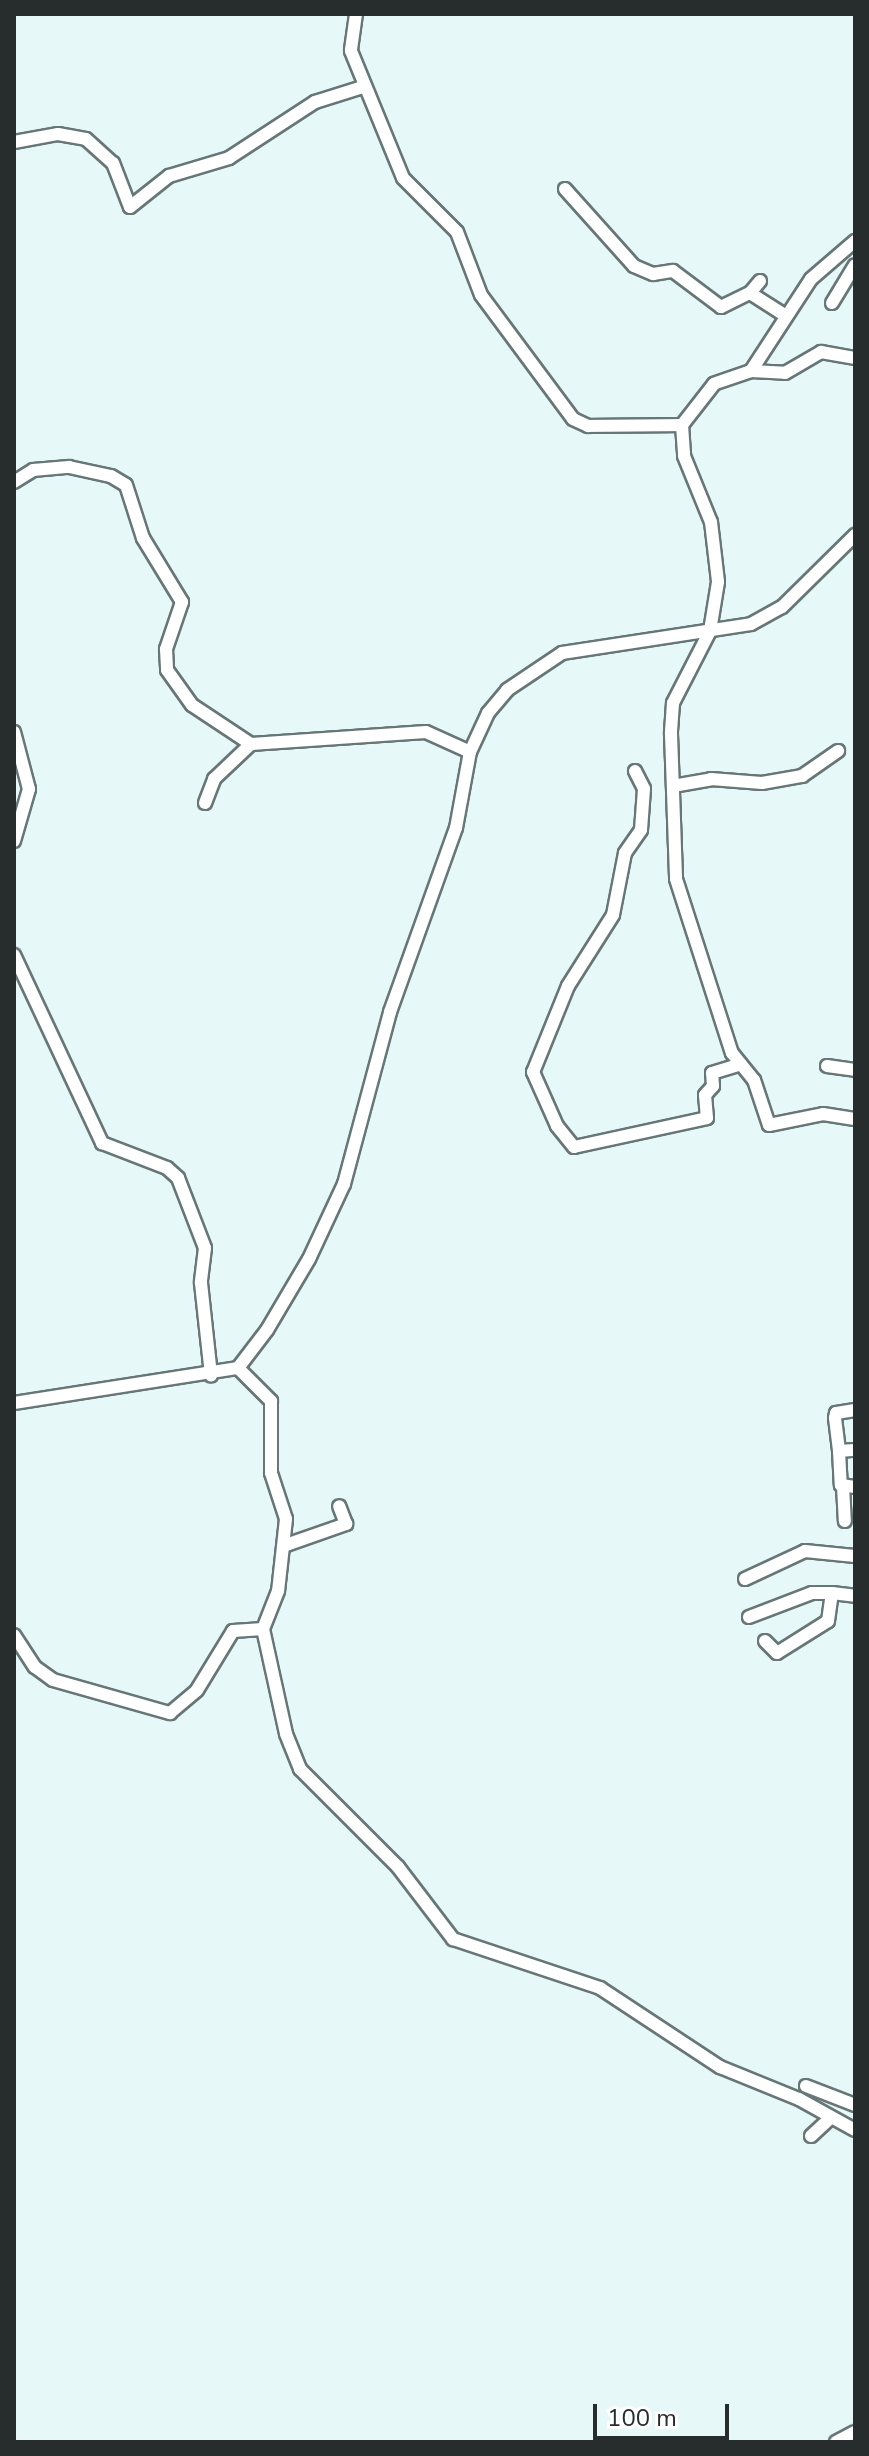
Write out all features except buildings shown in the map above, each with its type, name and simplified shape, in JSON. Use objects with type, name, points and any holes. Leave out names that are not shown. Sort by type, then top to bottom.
[{"type":"street","points":[[356,14],[350,44],[363,87],[403,178],[457,232],[481,295],[573,419],[588,426],[682,425]]},
{"type":"street","points":[[14,142],[58,134],[86,139],[113,163],[130,207],[169,176],[229,158],[315,102],[363,87]]},
{"type":"street","points":[[565,189],[634,266],[653,274],[673,271],[724,308],[750,293],[760,281]]},
{"type":"street","points":[[751,371],[786,316],[832,257],[855,241]]},
{"type":"street","points":[[832,303],[855,265]]},
{"type":"street","points":[[750,293],[786,316]]},
{"type":"street","points":[[855,358],[821,352],[789,372],[751,371],[714,384],[682,425],[684,456],[703,493],[716,546],[718,582],[710,631],[672,709],[676,879],[717,1016],[741,1064],[754,1080],[769,1125],[823,1114],[855,1119]]},
{"type":"street","points":[[14,482],[33,470],[69,467],[111,476],[126,485],[143,538],[182,602],[166,649],[167,670],[192,705],[236,729],[251,744]]},
{"type":"street","points":[[14,1403],[211,1375],[238,1368],[309,1259],[344,1184],[390,1012],[456,828],[470,752],[488,713],[507,690],[548,658],[751,624],[782,607],[855,535]]},
{"type":"street","points":[[14,732],[29,789],[14,841]]},
{"type":"street","points":[[205,803],[214,779],[251,744],[426,732],[470,752]]},
{"type":"street","points":[[673,786],[711,779],[762,783],[802,776],[838,751]]},
{"type":"street","points":[[635,771],[644,789],[641,830],[625,853],[613,915],[568,986],[533,1072],[557,1126],[574,1147],[707,1118],[705,1095],[713,1086],[712,1073],[741,1064]]},
{"type":"street","points":[[14,955],[102,1143],[172,1170],[183,1188],[205,1248],[201,1283],[211,1375]]},
{"type":"street","points":[[827,1066],[855,1070]]},
{"type":"street","points":[[238,1368],[264,1390],[273,1407],[271,1473],[286,1519],[286,1545],[278,1591],[263,1629],[286,1734],[300,1769],[398,1867],[453,1939],[600,1988],[720,2067],[799,2099],[855,2130]]},
{"type":"street","points":[[845,1521],[849,1486],[839,1451],[835,1415],[855,1410]]},
{"type":"street","points":[[839,1451],[855,1450]]},
{"type":"street","points":[[286,1545],[346,1524],[339,1506]]},
{"type":"street","points":[[745,1579],[805,1551],[855,1556]]},
{"type":"street","points":[[749,1617],[812,1593],[855,1596]]},
{"type":"street","points":[[765,1641],[774,1654],[828,1621],[832,1593]]},
{"type":"street","points":[[14,1635],[35,1667],[53,1680],[170,1713],[197,1690],[233,1631],[263,1629]]},
{"type":"street","points":[[806,2086],[855,2105]]},
{"type":"street","points":[[811,2136],[830,2118]]},
{"type":"street","points":[[836,2442],[855,2432]]}]
